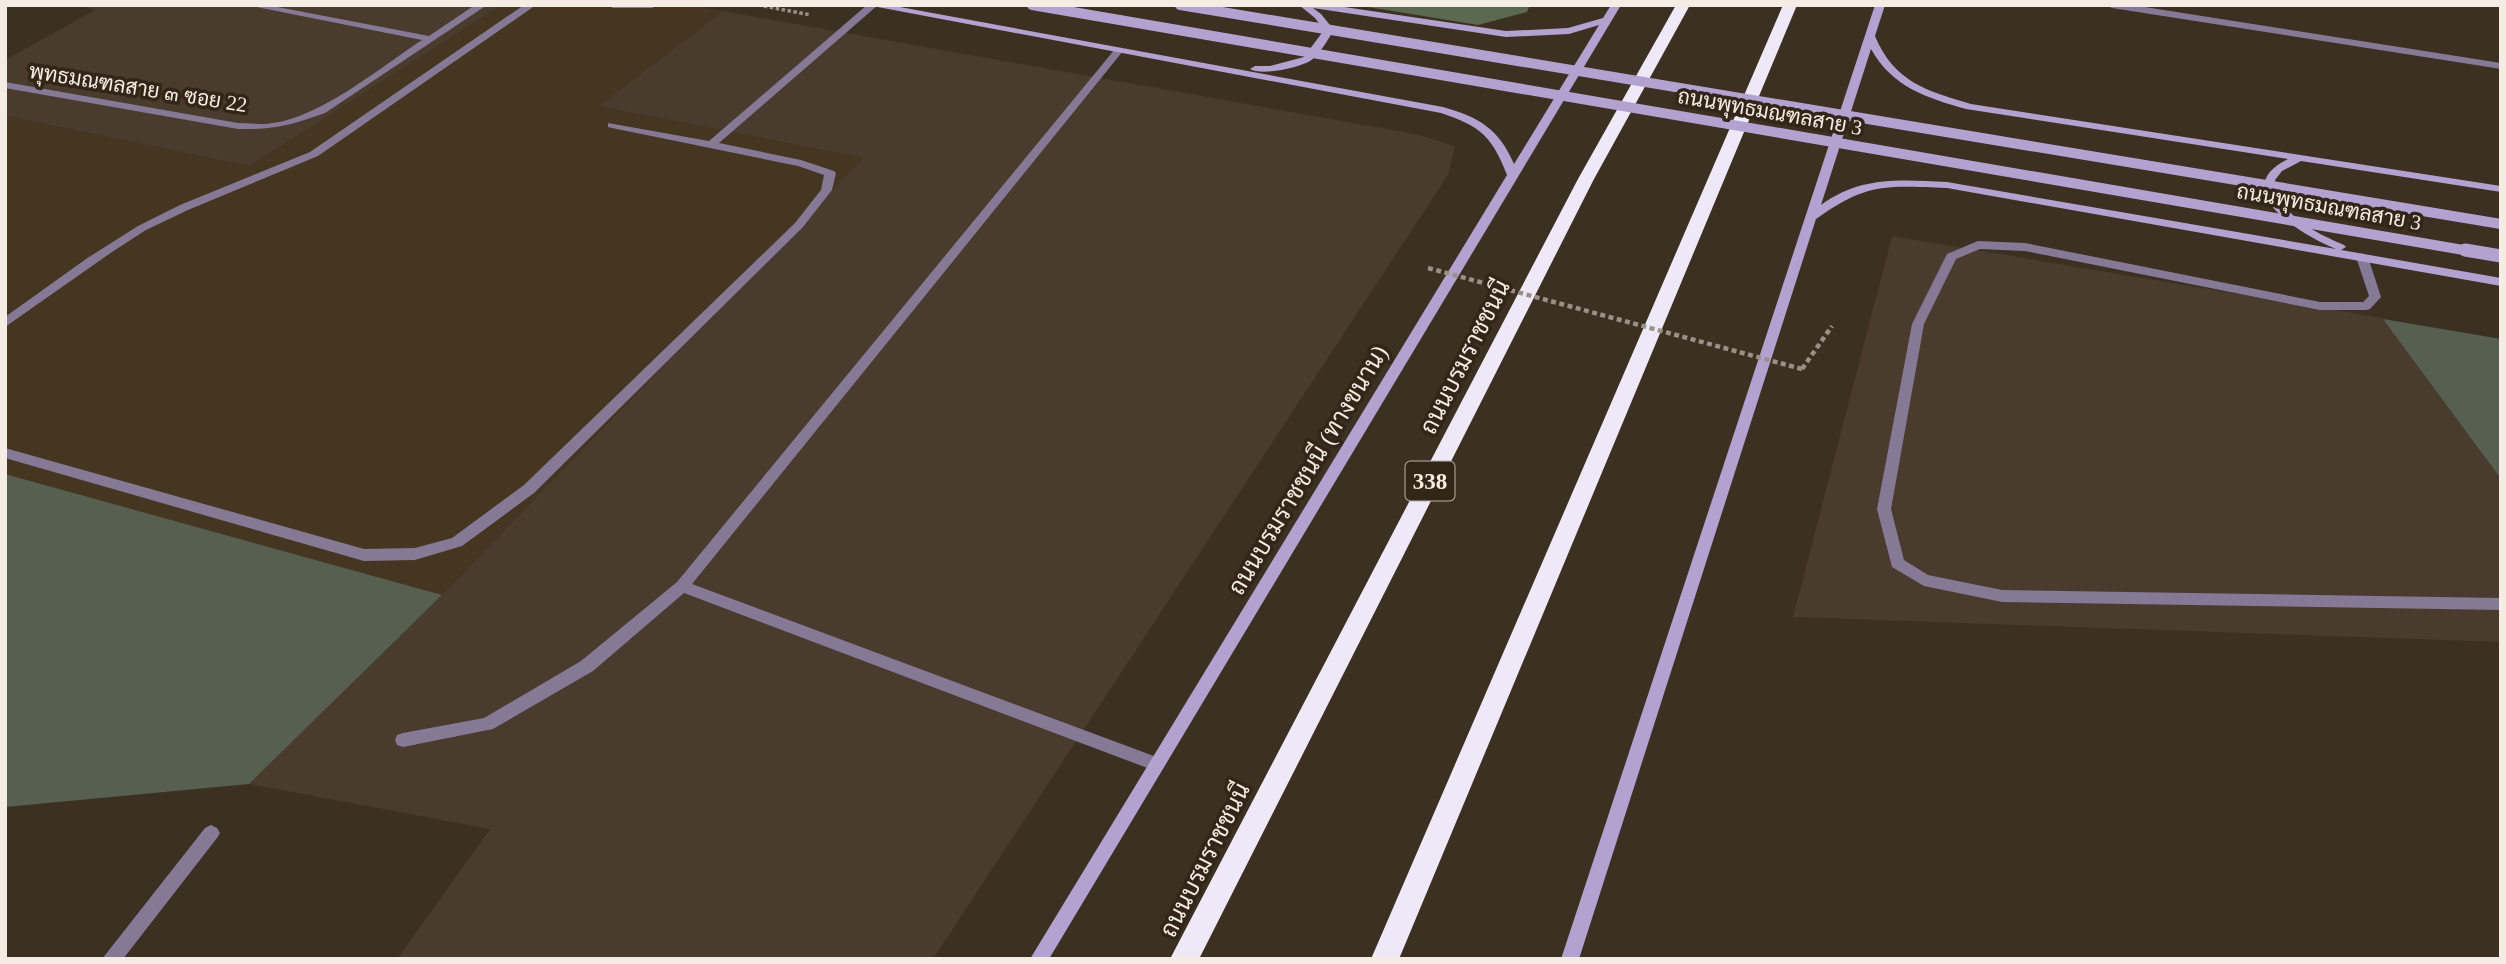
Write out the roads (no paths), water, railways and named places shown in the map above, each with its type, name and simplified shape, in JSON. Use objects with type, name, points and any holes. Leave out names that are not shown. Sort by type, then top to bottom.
[{"type":"highway","name":"ถนนบรมราชชนนี","points":[[1184,959],[1586,179],[1683,5]]},
{"type":"highway","points":[[1385,959],[1790,5]]},
{"type":"main road","points":[[872,5],[1443,110],[1479,122],[1501,144],[1513,175]]},
{"type":"main road","name":"ถนนพุทธมณฑลสาย 3","points":[[1032,5],[2501,256]]},
{"type":"main road","name":"ถนนพุทธมณฑลสาย 3","points":[[1180,5],[2501,224]]},
{"type":"main road","points":[[1218,69],[1270,69],[1308,59],[1329,30],[1318,16],[1301,5]]},
{"type":"main road","points":[[1310,5],[1506,34],[1569,31],[1607,20]]},
{"type":"main road","name":"ถนนบรมราชชนนี (ทางขนาน)","points":[[1039,959],[1616,5]]},
{"type":"main road","points":[[1570,959],[1880,5]]},
{"type":"main road","points":[[1869,34],[1877,57],[1896,77],[1929,94],[1970,107],[2303,156],[2501,189]]},
{"type":"main road","points":[[2303,156],[2281,164],[2269,182],[2270,199],[2295,225],[2325,242],[2381,260]]},
{"type":"main road","points":[[1809,219],[1842,196],[1869,186],[1906,183],[1947,185],[2501,282]]},
{"type":"street","points":[[251,5],[431,39]]},
{"type":"street","name":"พุทธมณฑลสาย ๓ ซอย 22","points":[[5,85],[238,127],[266,127],[291,122],[321,111],[482,5]]},
{"type":"street","points":[[5,323],[139,230],[170,214],[280,172],[314,154],[531,5]]},
{"type":"street","points":[[613,5],[652,5]]},
{"type":"street","points":[[711,145],[872,5]]},
{"type":"street","points":[[2112,5],[2501,66]]},
{"type":"street","points":[[403,740],[487,724],[587,666],[681,586],[1118,51]]},
{"type":"street","points":[[5,453],[364,555],[415,554],[457,542],[528,489],[799,225],[826,190],[830,173],[801,163],[612,125]]},
{"type":"street","points":[[2362,257],[2375,297],[2366,306],[2320,306],[2025,247],[1978,245],[1951,257],[1918,324],[1886,496],[1884,509],[1897,562],[1924,580],[2002,596],[2501,604]]},
{"type":"street","points":[[681,586],[1156,764]]},
{"type":"street","points":[[111,959],[211,833]]}]
